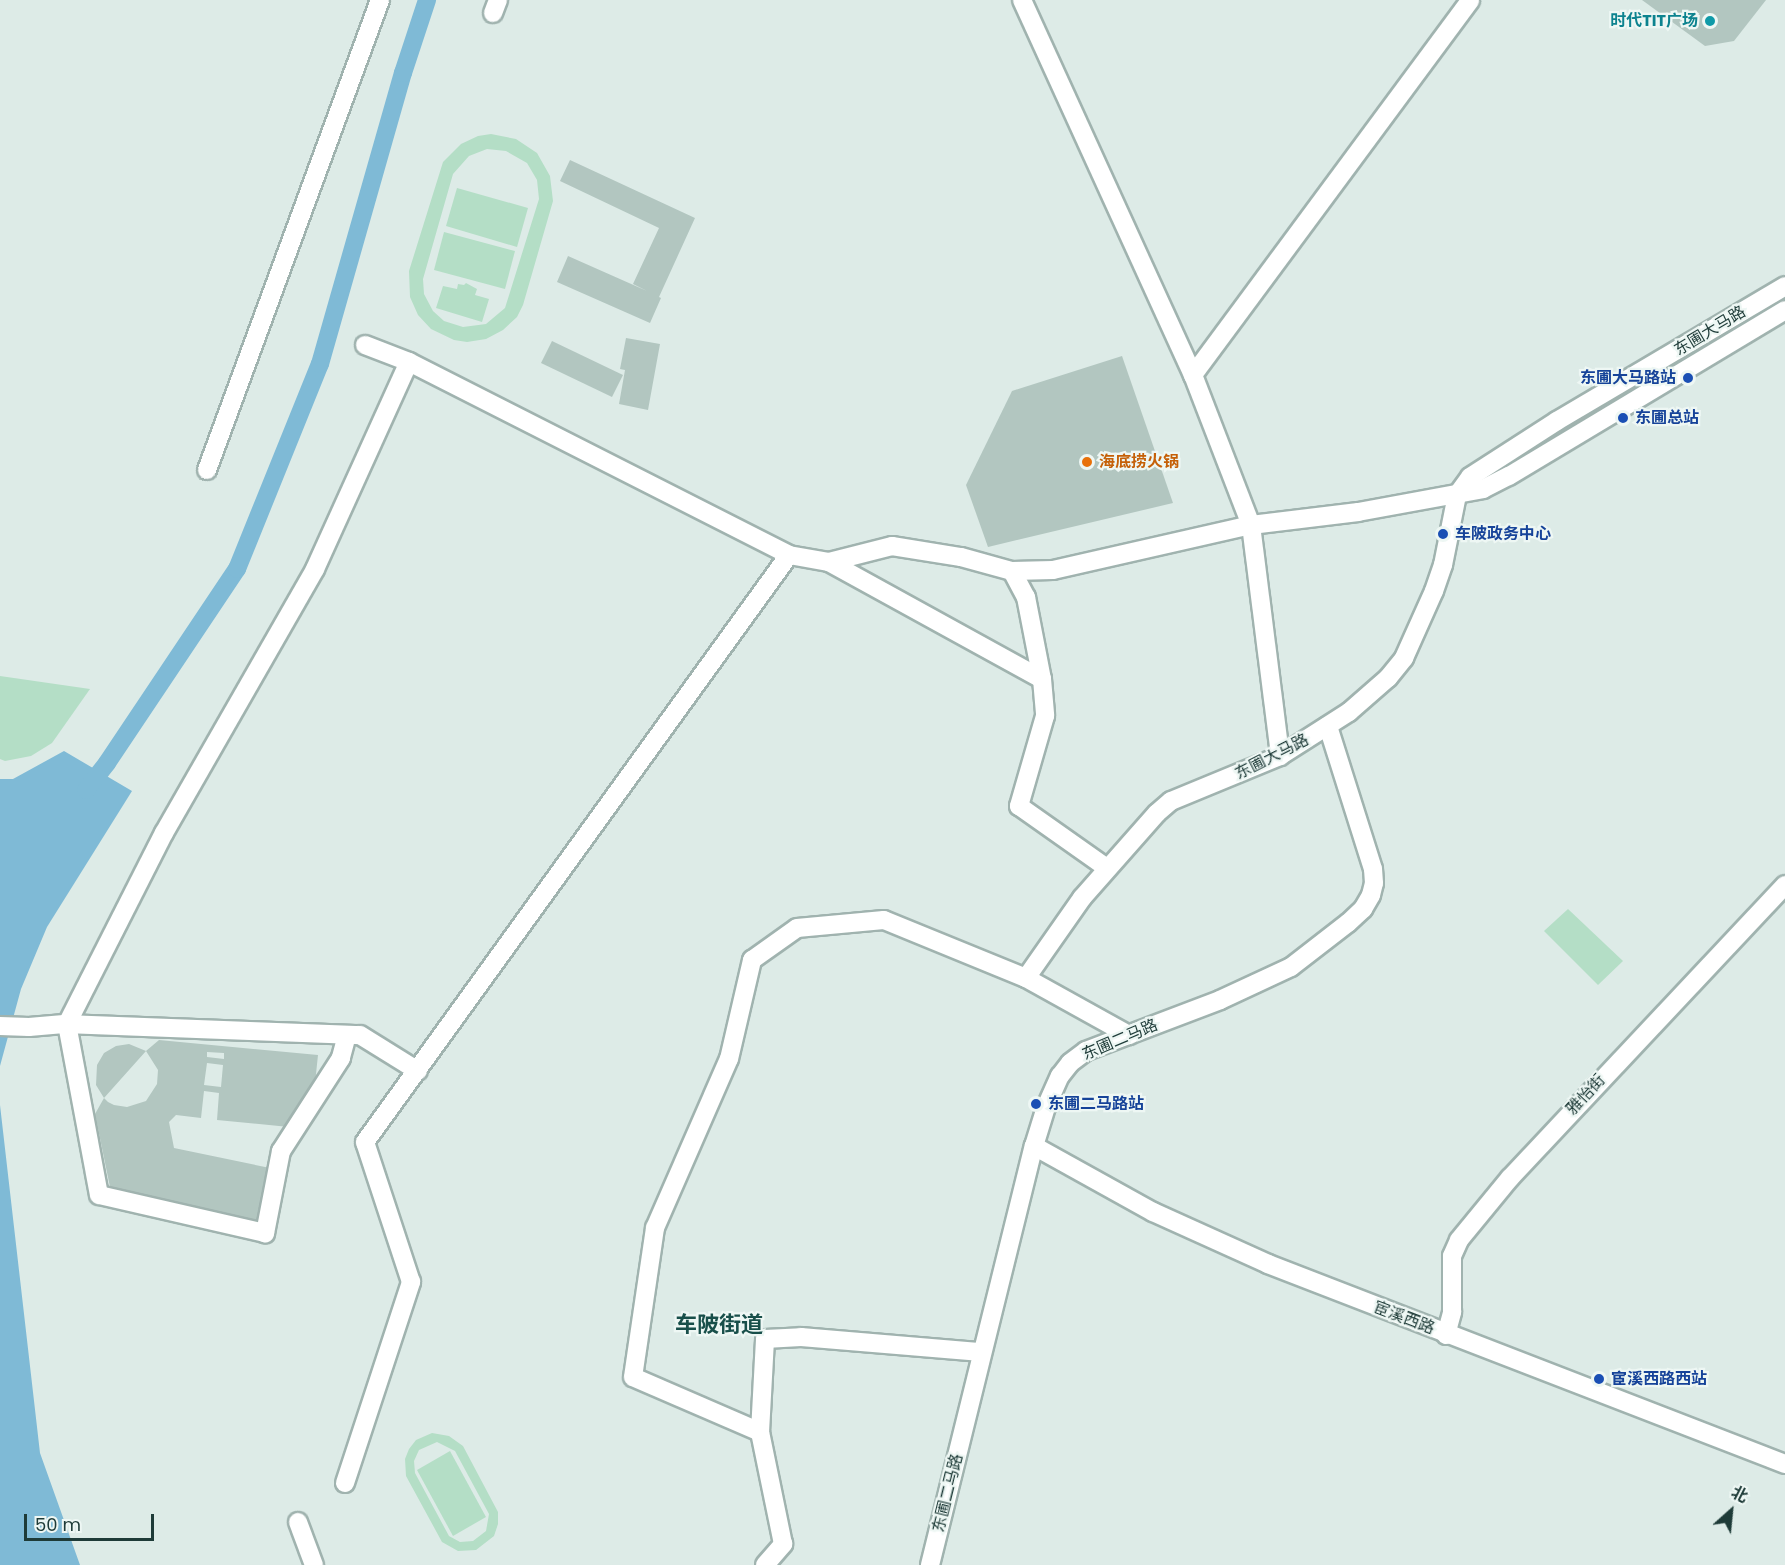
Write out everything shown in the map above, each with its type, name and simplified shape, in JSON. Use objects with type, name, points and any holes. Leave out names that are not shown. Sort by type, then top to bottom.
[{"type":"street","points":[[207,470],[380,0]]},
{"type":"street","points":[[1022,0],[1193,375],[1251,525],[1280,756]]},
{"type":"street","points":[[1193,375],[1470,0]]},
{"type":"street","name":"东圃大马路","points":[[1026,978],[1082,898],[1157,813],[1171,801],[1280,756],[1328,726],[1373,693],[1404,658],[1443,565],[1457,495],[1470,477],[1487,464],[1785,286]]},
{"type":"street","name":"东圃大马路","points":[[1457,495],[1483,489],[1503,480],[1785,310]]},
{"type":"street","points":[[365,345],[409,362],[789,555],[829,562],[1042,679]]},
{"type":"street","points":[[347,1035],[341,1058],[281,1151],[265,1233],[99,1195],[68,1024],[164,833],[315,569],[409,362]]},
{"type":"street","points":[[829,562],[892,546],[961,557],[1012,571],[1053,570],[1251,525],[1457,495]]},
{"type":"street","points":[[345,1483],[411,1282],[366,1142],[789,555]]},
{"type":"street","points":[[1012,571],[1026,597],[1042,679],[1045,716],[1019,806],[1107,868]]},
{"type":"street","name":"东圃二马路","points":[[930,1565],[981,1352],[1034,1146],[1052,1091],[1070,1063],[1086,1051],[1268,980],[1310,953],[1363,909],[1374,884],[1373,869],[1328,726]]},
{"type":"street","name":"雅怡街","points":[[1446,1335],[1452,1312],[1452,1256],[1459,1240],[1509,1178],[1785,885]]},
{"type":"street","points":[[760,1432],[633,1377],[655,1228],[729,1059],[752,960],[797,928],[884,920],[1026,978],[1129,1035]]},
{"type":"street","points":[[0,1026],[29,1027],[68,1024],[360,1035],[418,1071]]},
{"type":"street","name":"宦溪西路","points":[[1034,1146],[1117,1193],[1214,1242],[1446,1335],[1785,1464]]},
{"type":"street","points":[[765,1565],[783,1544],[760,1432],[765,1339],[801,1337],[981,1352]]},
{"type":"street","points":[[298,1522],[314,1565]]},
{"type":"green space","points":[[491,134],[516,139],[537,153],[550,176],[553,201],[523,305],[517,317],[503,330],[486,339],[467,342],[454,340],[431,329],[418,315],[410,297],[409,271],[443,162],[461,144],[478,136]],"holes":[[[487,149],[506,151],[527,163],[537,180],[539,199],[505,308],[486,324],[463,327],[444,321],[433,311],[424,294],[423,279],[453,174],[469,156]]]},
{"type":"green space","points":[[457,188],[528,208],[517,247],[446,226]]},
{"type":"green space","points":[[444,232],[515,251],[505,289],[434,270]]},
{"type":"green space","points":[[466,283],[477,289],[475,295],[489,299],[482,322],[436,308],[443,286],[457,289],[458,284]]},
{"type":"green space","points":[[0,676],[90,689],[52,743],[31,756],[5,761],[0,759]]},
{"type":"green space","points":[[1568,909],[1623,961],[1598,985],[1544,931]]},
{"type":"green space","points":[[432,1433],[449,1436],[463,1446],[498,1512],[498,1524],[494,1536],[476,1550],[458,1551],[442,1542],[406,1476],[405,1459],[416,1440]],"holes":[[[437,1442],[455,1451],[489,1514],[486,1531],[473,1541],[460,1542],[449,1536],[415,1473],[414,1461],[419,1450]]]},
{"type":"green space","points":[[450,1451],[486,1517],[453,1536],[417,1470]]},
{"type":"water","points":[[64,751],[132,791],[47,927],[21,989],[0,1066],[0,779],[13,779]]},
{"type":"water","points":[[0,1105],[40,1453],[80,1565],[0,1565]]},
{"type":"building","name":"时代TIT广场","points":[[1642,0],[1766,0],[1734,41],[1705,46]]},
{"type":"building","points":[[570,160],[695,218],[659,297],[661,298],[650,323],[557,282],[568,256],[647,291],[633,284],[659,228],[560,181]]},
{"type":"building","points":[[626,338],[660,344],[648,410],[619,404],[625,370],[620,369]]},
{"type":"building","points":[[552,341],[623,375],[612,397],[541,363]]},
{"type":"building","points":[[1122,356],[1173,503],[988,547],[966,485],[1012,391]]},
{"type":"building","points":[[159,1040],[318,1055],[314,1093],[289,1127],[217,1120],[219,1093],[204,1091],[201,1118],[176,1115],[169,1122],[174,1148],[270,1168],[256,1225],[114,1191],[110,1187],[95,1114],[104,1098],[114,1105],[127,1107],[146,1101],[157,1084],[158,1070],[146,1051]],"holes":[[[207,1052],[224,1053],[224,1059],[207,1057]],[[207,1063],[223,1065],[221,1087],[204,1085]]]},
{"type":"building","points":[[129,1044],[146,1051],[104,1098],[96,1085],[97,1065],[104,1053],[116,1046]]},
{"type":"waterway","points":[[86,790],[107,763],[237,569],[320,364],[403,73],[427,0]]},
{"type":"place","name":"时代TIT广场","points":[[1710,21]]},
{"type":"place","name":"东圃大马路站","points":[[1688,378]]},
{"type":"place","name":"东圃总站","points":[[1623,418]]},
{"type":"place","name":"海底捞火锅","points":[[1087,462]]},
{"type":"place","name":"车陂政务中心","points":[[1443,534]]},
{"type":"place","name":"东圃二马路站","points":[[1036,1104]]},
{"type":"place","name":"宦溪西路西站","points":[[1599,1379]]},
{"type":"district","name":"车陂街道","points":[[719,1325]]}]
